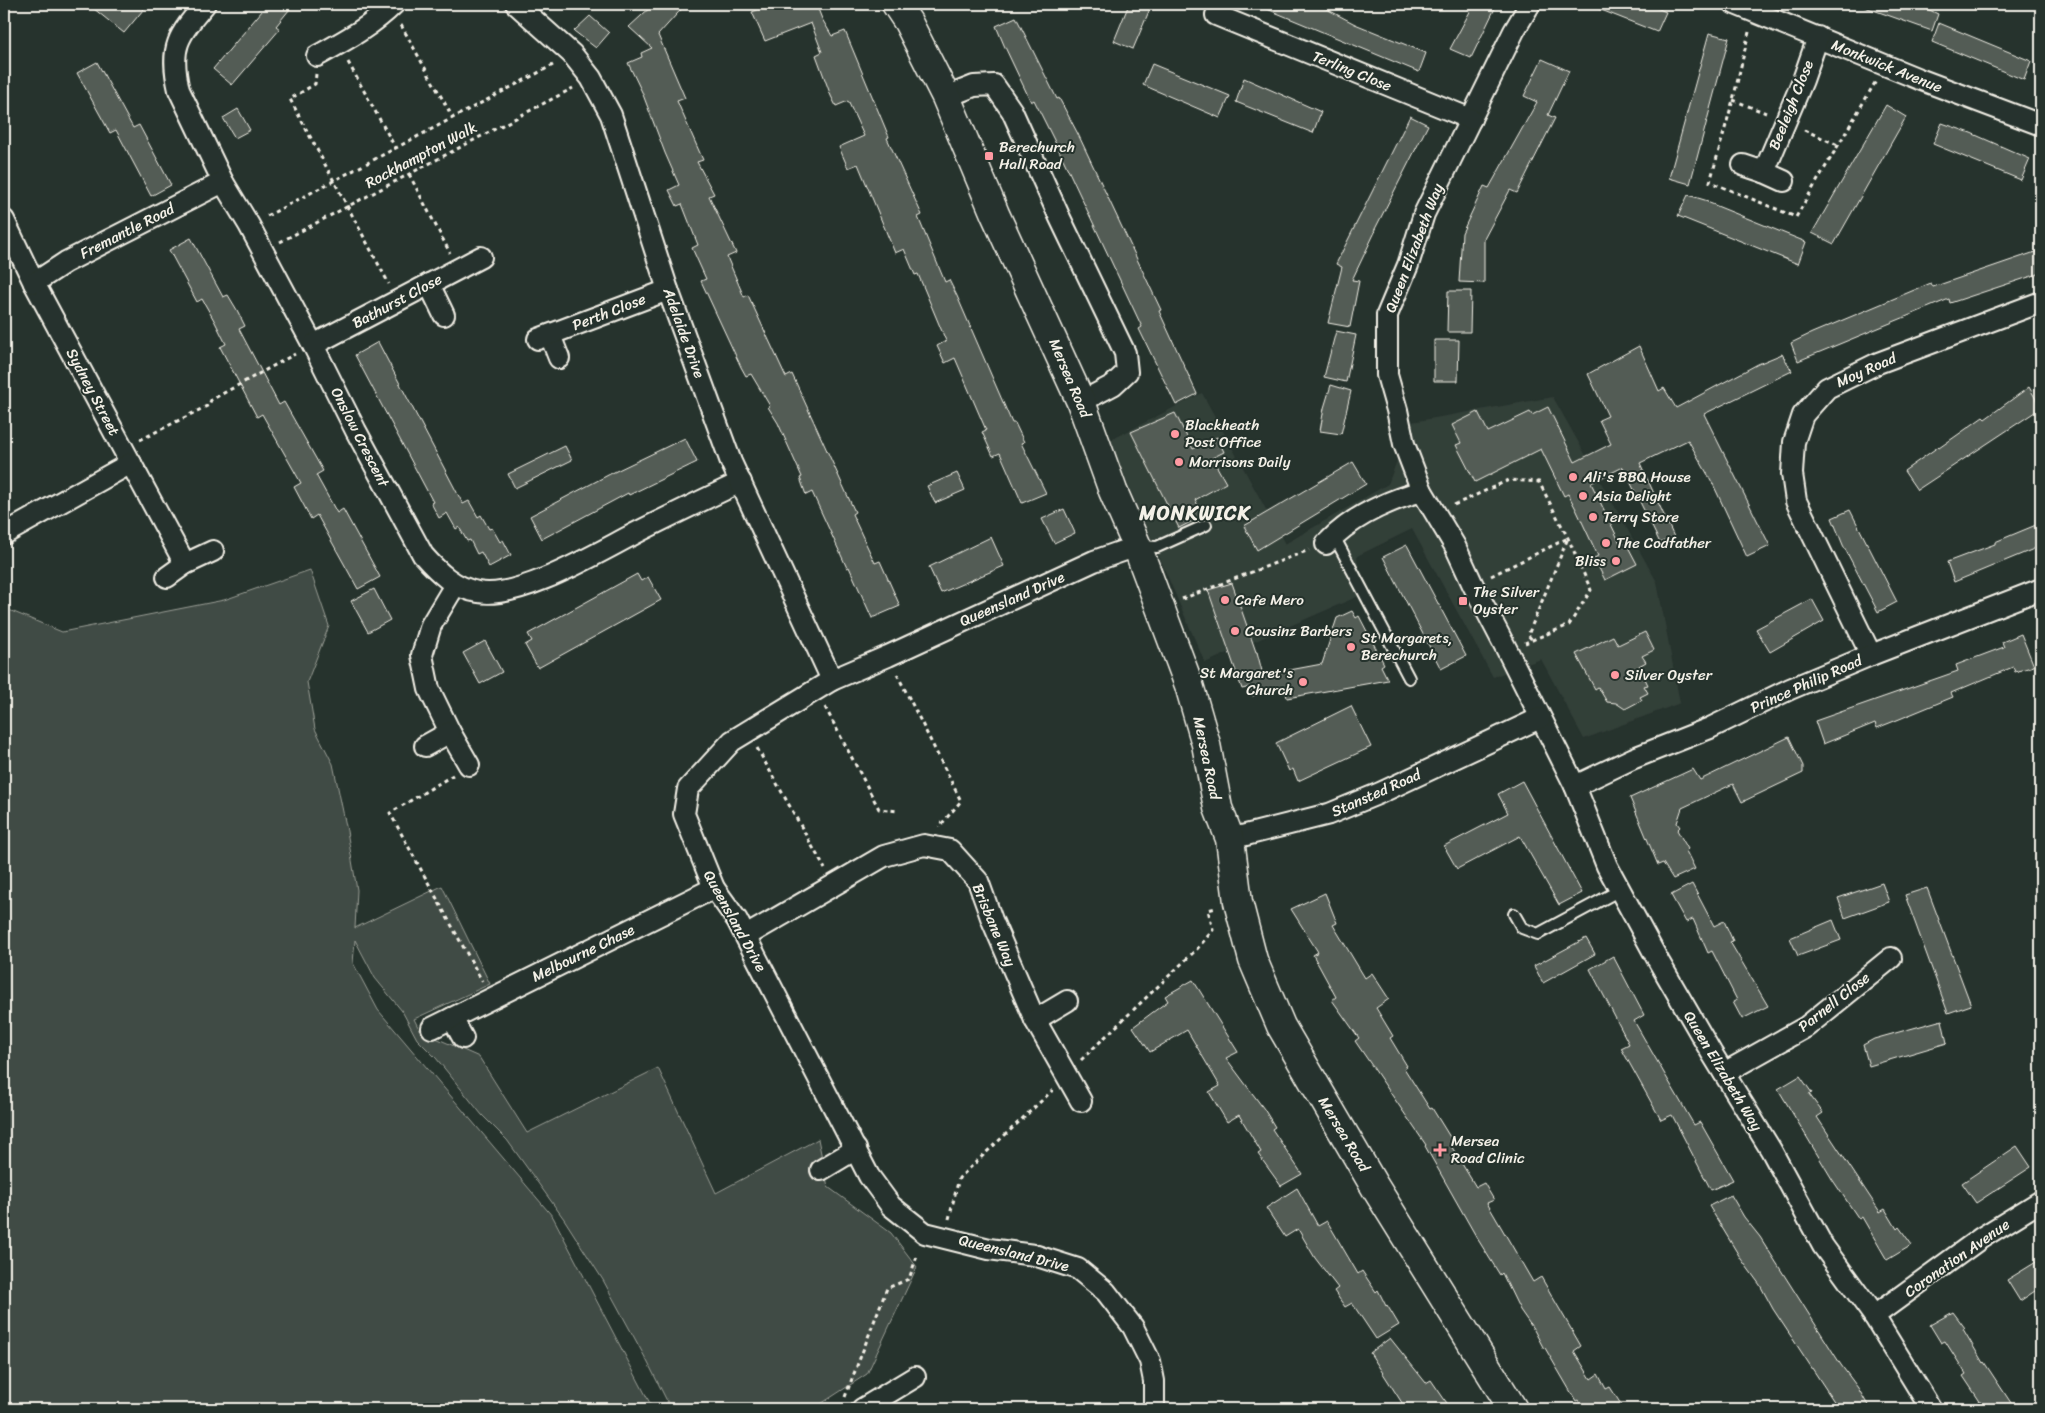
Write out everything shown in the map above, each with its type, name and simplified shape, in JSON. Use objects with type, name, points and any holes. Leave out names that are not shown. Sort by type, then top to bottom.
[{"type":"main road","name":"Mersea Road","points":[[896,4],[908,22],[946,97],[995,214],[1081,402],[1113,491],[1137,546],[1189,685],[1206,744],[1218,808],[1230,838],[1238,902],[1253,960],[1281,1026],[1375,1187],[1513,1409]]},
{"type":"street","name":"Onslow Crescent","points":[[205,4],[179,36],[174,55],[175,73],[179,90],[222,182],[249,225],[423,555],[436,571],[455,585],[480,592],[511,590],[557,574],[740,482]]},
{"type":"street","name":"Adelaide Drive","points":[[516,4],[572,54],[592,78],[610,115],[668,290],[731,462],[824,685]]},
{"type":"street","name":"Queen Elizabeth Way","points":[[1530,4],[1424,214],[1408,265],[1387,315],[1387,375],[1404,444],[1422,491],[1455,546],[1472,585],[1507,650],[1575,786],[1607,866],[1659,962],[1771,1150],[1823,1246],[1874,1316],[1931,1409]]},
{"type":"street","name":"Monkwick Avenue","points":[[1735,4],[1919,80],[2041,125]]},
{"type":"street","points":[[317,56],[382,16],[392,5]]},
{"type":"street","name":"Terling Close","points":[[1227,25],[1471,118]]},
{"type":"street","name":"Beeleigh Close","points":[[1764,172],[1803,80],[1818,37]]},
{"type":"street","points":[[946,97],[974,86],[994,85],[1012,111],[1060,218],[1125,353],[1128,372],[1113,384],[1081,402]]},
{"type":"street","points":[[1743,165],[1784,181]]},
{"type":"street","name":"Fremantle Road","points":[[34,283],[66,262],[222,182]]},
{"type":"street","name":"Sydney Street","points":[[4,220],[34,283],[185,564]]},
{"type":"street","name":"Bathurst Close","points":[[313,345],[481,257]]},
{"type":"street","points":[[428,284],[444,315]]},
{"type":"street","name":"Perth Close","points":[[559,358],[544,337],[668,290]]},
{"type":"street","name":"Moy Road","points":[[1871,655],[1796,502],[1792,474],[1794,442],[1804,416],[1827,388],[1878,363],[2041,302]]},
{"type":"street","points":[[5,530],[127,456]]},
{"type":"street","points":[[1330,540],[1345,526],[1396,498],[1422,491]]},
{"type":"street","name":"Queensland Drive","points":[[1137,546],[1094,561],[824,685],[732,741],[688,789],[684,814],[714,888],[746,936],[869,1176],[891,1206],[935,1235],[989,1249],[1034,1255],[1078,1269],[1106,1292],[1132,1327],[1150,1361],[1154,1381],[1154,1409]]},
{"type":"street","points":[[167,577],[185,564],[213,551]]},
{"type":"street","points":[[455,585],[431,625],[422,655],[429,689],[469,765]]},
{"type":"street","name":"Prince Philip Road","points":[[1575,786],[1634,758],[1710,728],[1790,689],[1871,655],[2041,589]]},
{"type":"street","name":"Stansted Road","points":[[1230,838],[1329,814],[1380,793],[1540,718]]},
{"type":"street","points":[[425,746],[450,732]]},
{"type":"street","name":"Brisbane Way","points":[[746,936],[884,856],[924,845],[950,850],[978,881],[992,920],[1035,1020],[1081,1101]]},
{"type":"street","name":"Melbourne Chase","points":[[432,1028],[714,888]]},
{"type":"street","name":"Parnell Close","points":[[1724,1073],[1806,1026],[1891,958]]},
{"type":"street","points":[[1035,1020],[1067,1001]]},
{"type":"street","points":[[452,1018],[463,1038]]},
{"type":"street","points":[[821,1170],[856,1149]]},
{"type":"street","name":"Coronation Avenue","points":[[1874,1316],[1981,1238],[2041,1201]]},
{"type":"street","points":[[862,1409],[915,1377]]},
{"type":"lane","points":[[1137,546],[1158,547],[1206,525]]},
{"type":"lane","points":[[1330,540],[1408,678]]},
{"type":"lane","points":[[1514,914],[1522,928],[1538,934],[1620,890]]},
{"type":"path","points":[[392,5],[453,118]]},
{"type":"path","points":[[338,44],[396,149]]},
{"type":"path","name":"Rockhampton Walk","points":[[249,225],[334,182],[572,54]]},
{"type":"path","points":[[317,56],[315,84],[290,99],[398,300]]},
{"type":"path","name":"Rockhampton Walk","points":[[262,251],[592,78]]},
{"type":"path","points":[[409,174],[458,269]]},
{"type":"path","points":[[127,456],[209,405],[211,400],[313,345]]},
{"type":"path","points":[[1436,514],[1509,480],[1539,482],[1568,538],[1591,590],[1569,625],[1507,650]]},
{"type":"path","points":[[1472,585],[1568,538]]},
{"type":"path","points":[[1533,641],[1528,635],[1568,538]]},
{"type":"path","points":[[1160,608],[1330,540]]},
{"type":"path","points":[[888,656],[961,801],[924,845]]},
{"type":"path","points":[[824,685],[879,809],[898,811]]},
{"type":"path","points":[[748,732],[833,884]]},
{"type":"path","points":[[469,765],[390,813],[491,999]]},
{"type":"path","points":[[843,1401],[887,1288],[909,1279],[935,1235],[959,1178],[1068,1076],[1083,1058],[1197,949],[1213,930],[1208,910],[1238,902]]},
{"type":"shaded area","points":[[1202,393],[1285,544],[1388,484],[1412,422],[1553,397],[1657,582],[1680,703],[1584,739],[1541,659],[1493,677],[1412,529],[1357,556],[1361,595],[1205,663],[1109,441]]},
{"type":"shaded area","points":[[310,570],[329,626],[307,682],[315,729],[333,764],[347,831],[357,890],[355,928],[442,886],[490,984],[414,1019],[420,1031],[479,1057],[527,1133],[658,1068],[716,1193],[818,1139],[828,1187],[891,1233],[917,1267],[867,1374],[813,1409],[671,1409],[603,1280],[564,1219],[507,1140],[482,1115],[436,1058],[417,1039],[402,1011],[375,978],[355,940],[353,963],[378,1010],[553,1217],[653,1409],[4,1409],[4,608],[62,632],[224,600]]},
{"type":"building","points":[[88,4],[148,4],[124,33]]},
{"type":"building","points":[[268,4],[294,4],[276,26],[280,29],[232,85],[213,69]]},
{"type":"building","points":[[654,4],[686,4],[658,35],[685,98],[677,101],[703,160],[697,162],[714,194],[709,196],[736,253],[727,257],[744,297],[748,295],[786,377],[792,374],[855,512],[852,514],[875,563],[880,561],[900,606],[872,618],[812,492],[806,495],[800,478],[802,477],[778,423],[768,407],[770,406],[751,374],[746,376],[741,367],[701,281],[706,279],[692,248],[698,245],[682,204],[677,206],[669,190],[679,185],[642,92],[628,63],[642,57],[641,53],[652,48],[629,27]]},
{"type":"building","points":[[773,4],[816,4],[832,36],[845,31],[889,137],[887,138],[922,215],[918,217],[945,282],[949,280],[957,296],[1012,423],[1015,423],[1024,442],[1021,443],[1046,493],[1022,503],[1000,453],[993,456],[982,432],[986,430],[955,358],[945,363],[937,346],[946,341],[918,274],[915,275],[904,249],[895,253],[858,164],[848,168],[839,147],[864,136],[848,101],[836,106],[831,96],[816,55],[822,52],[811,23],[765,41],[752,12]]},
{"type":"building","points":[[1129,4],[1152,4],[1133,49],[1114,41]]},
{"type":"building","points":[[1255,4],[1317,4],[1355,24],[1426,53],[1419,72]]},
{"type":"building","points":[[1474,4],[1497,4],[1471,58],[1450,49]]},
{"type":"building","points":[[1586,4],[1648,4],[1666,12],[1657,32]]},
{"type":"building","points":[[1862,4],[1917,4],[1938,14],[1932,31],[1862,6]]},
{"type":"building","points":[[590,16],[609,33],[596,48],[574,31]]},
{"type":"building","points":[[1016,17],[1057,99],[1059,98],[1078,134],[1161,310],[1159,311],[1197,394],[1176,405],[1139,329],[1142,327],[1056,144],[1034,100],[1031,102],[996,26]]},
{"type":"building","points":[[1939,23],[2031,61],[2024,80],[1932,42]]},
{"type":"building","points":[[1709,33],[1729,38],[1690,184],[1669,178]]},
{"type":"building","points":[[1542,59],[1569,71],[1548,115],[1555,118],[1517,193],[1510,190],[1484,239],[1484,283],[1459,282],[1462,233],[1484,186],[1489,188],[1537,102],[1524,96]]},
{"type":"building","points":[[97,62],[133,128],[139,125],[171,185],[151,196],[116,130],[110,133],[77,73]]},
{"type":"building","points":[[1152,64],[1230,96],[1220,118],[1143,85]]},
{"type":"building","points":[[1244,78],[1321,112],[1313,133],[1236,102]]},
{"type":"building","points":[[1886,105],[1906,117],[1834,244],[1812,233]]},
{"type":"building","points":[[238,109],[250,130],[235,138],[223,118]]},
{"type":"building","points":[[1410,116],[1428,125],[1374,231],[1352,280],[1359,281],[1350,327],[1328,323],[1342,267],[1336,264]]},
{"type":"building","points":[[1942,123],[1971,133],[2030,159],[2021,180],[1933,144]]},
{"type":"building","points":[[1688,195],[1708,201],[1806,242],[1798,264],[1678,216]]},
{"type":"building","points":[[191,238],[223,297],[228,295],[237,310],[245,326],[239,329],[279,405],[284,402],[323,471],[316,475],[337,513],[343,509],[380,577],[358,589],[317,515],[311,519],[294,487],[301,483],[262,414],[257,417],[220,347],[226,344],[215,322],[202,299],[197,302],[169,250]]},
{"type":"building","points":[[2041,250],[2041,273],[1950,303],[1949,299],[1798,361],[1791,343],[1812,333],[1931,283],[1933,287]]},
{"type":"building","points":[[1448,291],[1471,291],[1470,332],[1447,332]]},
{"type":"building","points":[[1336,331],[1356,335],[1346,382],[1324,377]]},
{"type":"building","points":[[1434,340],[1459,340],[1458,381],[1434,381]]},
{"type":"building","points":[[378,342],[463,504],[469,501],[478,517],[481,515],[489,529],[492,528],[500,542],[503,540],[511,555],[489,567],[481,552],[477,554],[470,540],[467,541],[459,527],[456,529],[447,513],[439,518],[431,503],[433,502],[355,355]]},
{"type":"building","points":[[1639,346],[1659,391],[1664,388],[1676,408],[1758,364],[1782,354],[1792,371],[1704,414],[1770,546],[1747,557],[1712,482],[1688,440],[1640,463],[1674,537],[1660,543],[1623,467],[1591,483],[1621,545],[1626,543],[1637,564],[1605,580],[1594,558],[1598,556],[1576,509],[1568,494],[1564,496],[1541,449],[1475,482],[1456,445],[1461,443],[1452,425],[1478,412],[1488,432],[1530,412],[1532,415],[1548,407],[1575,462],[1611,444],[1599,420],[1608,416],[1588,374]]},
{"type":"building","points":[[1331,385],[1351,391],[1341,434],[1320,431]]},
{"type":"building","points":[[2029,387],[2041,408],[1917,490],[1904,471],[1983,417],[1985,419]]},
{"type":"building","points":[[1175,413],[1193,449],[1217,437],[1224,452],[1212,458],[1226,483],[1195,500],[1204,515],[1179,528],[1131,432]]},
{"type":"building","points":[[685,438],[697,462],[629,495],[628,493],[542,539],[530,516],[612,473]]},
{"type":"building","points":[[565,446],[572,460],[515,488],[508,474]]},
{"type":"building","points":[[1353,462],[1366,484],[1257,550],[1244,526]]},
{"type":"building","points":[[957,473],[965,490],[935,503],[927,486]]},
{"type":"building","points":[[1064,509],[1075,533],[1054,543],[1042,519]]},
{"type":"building","points":[[1850,510],[1897,602],[1878,612],[1843,545],[1832,518]]},
{"type":"building","points":[[2036,525],[2041,538],[2041,546],[1954,582],[1947,562],[1995,544],[1995,542]]},
{"type":"building","points":[[991,537],[1004,566],[941,593],[929,567]]},
{"type":"building","points":[[1407,545],[1466,656],[1441,669],[1383,557]]},
{"type":"building","points":[[637,574],[641,581],[648,577],[661,600],[538,668],[525,645],[532,641],[528,634]]},
{"type":"building","points":[[1232,583],[1257,652],[1263,675],[1322,664],[1337,618],[1352,611],[1356,618],[1359,616],[1384,664],[1381,666],[1388,680],[1287,698],[1285,688],[1252,696],[1250,687],[1242,689],[1208,590]]},
{"type":"building","points":[[374,589],[390,620],[368,632],[351,601]]},
{"type":"building","points":[[1812,599],[1824,621],[1770,652],[1756,629]]},
{"type":"building","name":"Silver Oyster","points":[[1645,632],[1654,650],[1642,656],[1646,662],[1639,666],[1648,685],[1644,686],[1648,693],[1640,697],[1642,700],[1625,709],[1616,703],[1607,702],[1598,687],[1595,689],[1576,654],[1613,636],[1618,645]]},
{"type":"building","points":[[2021,634],[2034,666],[2015,672],[2013,667],[1951,693],[1953,697],[1897,720],[1877,728],[1875,723],[1823,744],[1815,721],[1958,671],[1956,665],[2004,647],[2002,642]]},
{"type":"building","points":[[485,641],[502,672],[480,684],[463,653]]},
{"type":"building","points":[[1351,706],[1371,747],[1298,781],[1293,769],[1289,771],[1276,743]]},
{"type":"building","points":[[1789,737],[1803,766],[1803,773],[1742,802],[1733,784],[1682,808],[1677,823],[1680,827],[1677,830],[1688,849],[1686,851],[1695,869],[1673,879],[1663,863],[1658,865],[1630,798],[1693,769],[1700,780]]},
{"type":"building","points":[[1522,781],[1582,893],[1559,905],[1520,836],[1457,869],[1444,846],[1508,813],[1498,794]]},
{"type":"building","points":[[1882,883],[1889,902],[1845,918],[1838,898]]},
{"type":"building","points":[[1692,884],[1714,926],[1724,921],[1733,941],[1730,942],[1768,1006],[1742,1019],[1733,1002],[1737,1000],[1712,951],[1708,953],[1693,919],[1686,922],[1671,895]]},
{"type":"building","points":[[1927,888],[1971,1005],[1948,1013],[1905,895]]},
{"type":"building","points":[[1325,893],[1337,923],[1333,925],[1365,978],[1372,973],[1389,999],[1376,1008],[1393,1036],[1390,1038],[1407,1066],[1404,1068],[1453,1142],[1450,1144],[1476,1187],[1484,1183],[1494,1200],[1487,1203],[1533,1282],[1541,1277],[1581,1346],[1574,1351],[1591,1379],[1598,1374],[1606,1389],[1610,1387],[1624,1409],[1584,1409],[1578,1400],[1576,1401],[1520,1310],[1502,1273],[1500,1275],[1477,1238],[1426,1145],[1355,1041],[1359,1038],[1332,1000],[1336,997],[1313,955],[1318,952],[1291,909]]},
{"type":"building","points":[[1833,920],[1841,940],[1798,956],[1790,938]]},
{"type":"building","points":[[1586,938],[1595,954],[1543,983],[1534,966]]},
{"type":"building","points":[[1613,956],[1644,1015],[1634,1021],[1694,1125],[1700,1122],[1733,1180],[1711,1190],[1672,1115],[1661,1120],[1621,1048],[1629,1044],[1590,969]]},
{"type":"building","points":[[1193,980],[1238,1052],[1226,1058],[1264,1109],[1275,1127],[1272,1129],[1302,1174],[1281,1186],[1258,1154],[1261,1152],[1239,1115],[1227,1122],[1209,1092],[1220,1086],[1187,1030],[1150,1052],[1133,1027],[1168,1001],[1165,996]]},
{"type":"building","points":[[1942,1020],[1947,1043],[1869,1066],[1863,1045],[1874,1039]]},
{"type":"building","points":[[1800,1076],[1812,1093],[1809,1094],[1823,1113],[1817,1117],[1880,1212],[1885,1209],[1897,1229],[1899,1227],[1912,1245],[1887,1260],[1862,1217],[1859,1219],[1832,1179],[1778,1089]]},
{"type":"building","points":[[2017,1146],[2031,1167],[1976,1203],[1962,1183]]},
{"type":"building","points":[[1297,1188],[1318,1226],[1327,1221],[1358,1274],[1362,1271],[1376,1292],[1378,1290],[1399,1325],[1376,1339],[1352,1303],[1345,1307],[1334,1291],[1338,1288],[1315,1258],[1298,1229],[1285,1237],[1266,1208]]},
{"type":"building","points":[[1731,1195],[1870,1409],[1839,1409],[1773,1309],[1760,1285],[1741,1259],[1709,1206]]},
{"type":"building","points":[[2041,1259],[2041,1287],[2020,1301],[2007,1280]]},
{"type":"building","points":[[1953,1312],[1965,1328],[1963,1329],[1983,1363],[2015,1409],[1985,1409],[1963,1376],[1966,1374],[1945,1341],[1941,1343],[1930,1325]]},
{"type":"building","points":[[1390,1338],[1426,1383],[1431,1380],[1451,1409],[1406,1409],[1370,1353]]},
{"type":"place","name":"Berechurch Hall Road","points":[[989,156]]},
{"type":"place","name":"Blackheath Post Office","points":[[1175,434]]},
{"type":"place","name":"Morrisons Daily","points":[[1179,462]]},
{"type":"place","name":"Ali's BBQ House","points":[[1573,477]]},
{"type":"place","name":"Asia Delight","points":[[1583,496]]},
{"type":"place","name":"Terry Store","points":[[1593,517]]},
{"type":"place","name":"The Codfather","points":[[1606,543]]},
{"type":"place","name":"Bliss","points":[[1616,561]]},
{"type":"place","name":"Cafe Mero","points":[[1225,600]]},
{"type":"place","name":"The Silver Oyster","points":[[1463,601]]},
{"type":"place","name":"Cousinz Barbers","points":[[1235,631]]},
{"type":"place","name":"St Margarets, Berechurch","points":[[1351,647]]},
{"type":"place","name":"Silver Oyster","points":[[1615,675]]},
{"type":"place","name":"St Margaret's Church","points":[[1303,682]]},
{"type":"place","name":"Mersea Road Clinic","points":[[1440,1150]]},
{"type":"district","name":"MONKWICK","points":[[1195,513]]}]
